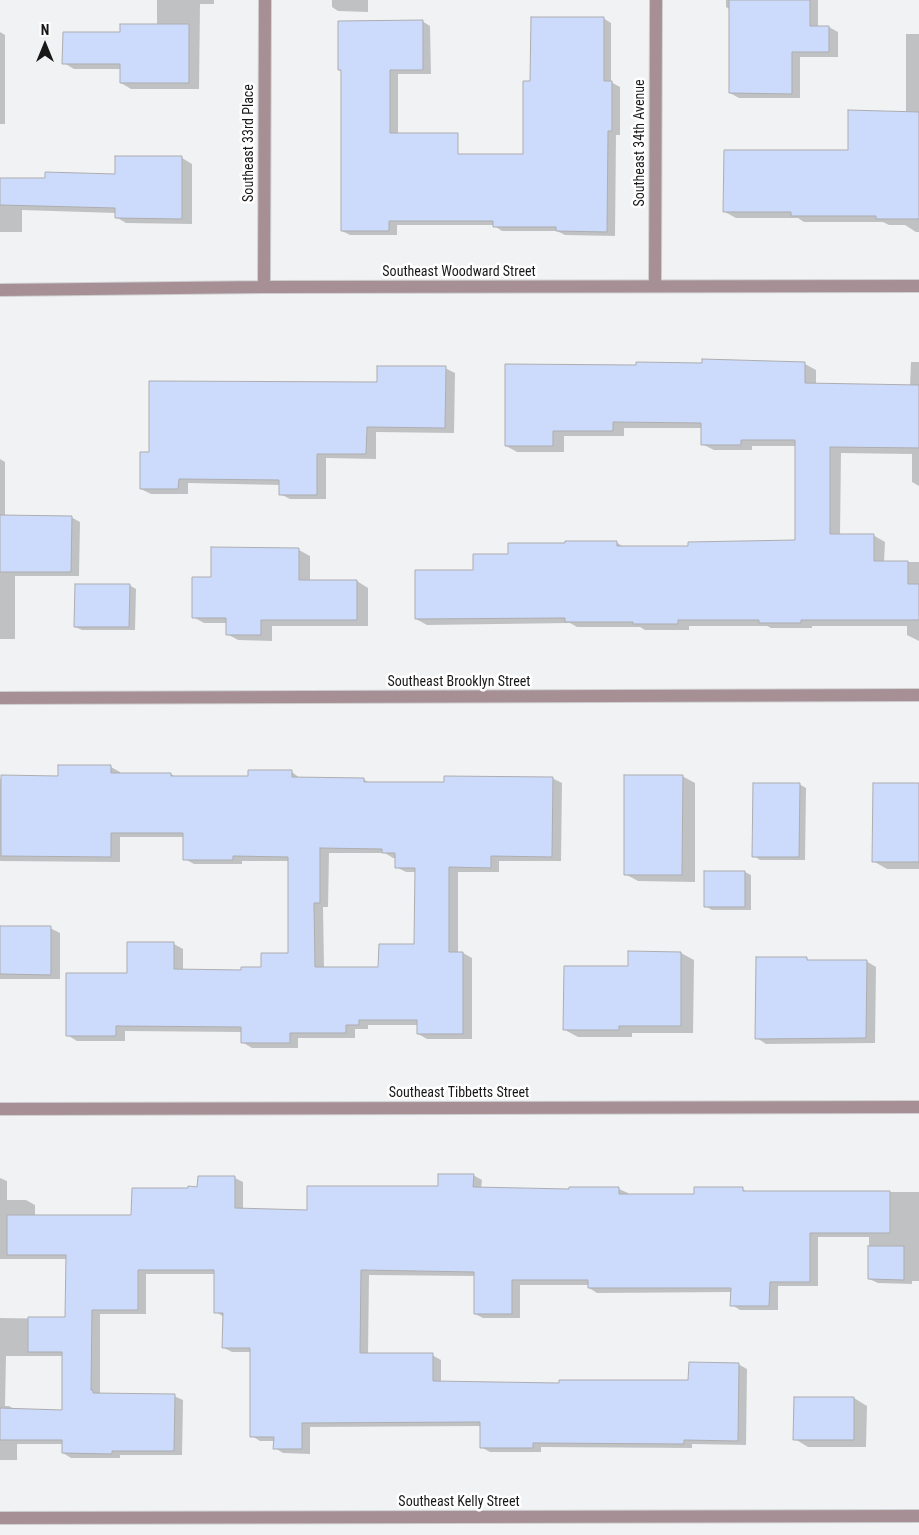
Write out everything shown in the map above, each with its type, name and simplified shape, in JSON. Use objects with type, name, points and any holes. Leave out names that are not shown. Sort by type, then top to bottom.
[{"type":"street","name":"Southeast 33rd Place","points":[[264,287],[265,0]]},
{"type":"street","name":"Southeast 34th Avenue","points":[[655,286],[656,0]]},
{"type":"street","name":"Southeast Woodward Street","points":[[0,290],[264,287],[919,286]]},
{"type":"street","name":"Southeast Brooklyn Street","points":[[0,698],[919,696]]},
{"type":"street","name":"Southeast Tibbetts Street","points":[[0,1109],[919,1107]]},
{"type":"street","name":"Southeast Kelly Street","points":[[0,1518],[919,1516]]},
{"type":"building","points":[[729,0],[810,0],[810,26],[829,26],[829,52],[792,52],[792,94],[729,93]]},
{"type":"building","points":[[531,17],[604,17],[604,81],[612,81],[612,131],[608,131],[607,232],[556,231],[556,227],[493,227],[493,221],[389,221],[389,231],[341,231],[341,70],[338,70],[338,21],[423,20],[423,70],[390,70],[390,133],[458,133],[458,154],[523,154],[523,81],[530,81]]},
{"type":"building","points":[[120,24],[189,24],[189,83],[120,83],[120,64],[62,64],[63,32],[120,32]]},
{"type":"building","points":[[848,110],[919,112],[919,219],[876,219],[876,216],[791,216],[791,212],[723,212],[724,150],[848,150]]},
{"type":"building","points":[[115,156],[182,156],[182,219],[115,218],[115,208],[0,205],[0,178],[45,178],[45,172],[115,174]]},
{"type":"building","points":[[702,359],[805,362],[805,383],[919,385],[919,448],[830,447],[830,534],[874,534],[874,561],[908,561],[908,584],[919,584],[919,620],[801,620],[801,623],[759,623],[759,620],[678,620],[678,624],[633,624],[633,622],[565,622],[565,618],[415,619],[415,570],[473,570],[473,554],[508,554],[508,543],[617,541],[617,546],[688,546],[688,542],[795,540],[795,440],[741,440],[741,445],[701,445],[701,423],[613,422],[613,431],[553,431],[553,446],[505,446],[505,364],[636,365],[636,362],[702,363]]},
{"type":"building","points":[[377,366],[446,366],[445,428],[367,427],[366,454],[317,454],[317,495],[279,495],[279,480],[179,479],[178,489],[140,489],[140,452],[149,452],[149,381],[377,382]]},
{"type":"building","points":[[0,515],[72,516],[71,572],[0,572]]},
{"type":"building","points":[[211,547],[299,548],[299,580],[357,580],[357,620],[261,620],[261,635],[226,635],[226,618],[192,618],[192,577],[211,577]]},
{"type":"building","points":[[75,584],[130,584],[129,627],[74,627]]},
{"type":"building","points":[[58,765],[111,765],[111,773],[171,773],[171,776],[248,776],[248,770],[292,770],[292,777],[364,778],[364,782],[444,782],[444,776],[553,777],[552,857],[491,856],[491,868],[449,867],[449,952],[463,952],[463,1034],[417,1034],[417,1020],[359,1020],[359,1025],[346,1025],[346,1033],[290,1033],[290,1043],[241,1043],[241,1027],[116,1026],[116,1036],[66,1036],[66,973],[127,973],[127,942],[174,942],[174,969],[241,970],[241,967],[261,967],[261,953],[288,953],[288,857],[233,856],[233,860],[183,860],[183,833],[111,833],[111,857],[1,856],[1,775],[58,776]],"holes":[[[320,848],[382,849],[382,853],[395,853],[395,868],[415,868],[414,944],[379,944],[378,967],[315,967],[314,903],[320,903]]]},
{"type":"building","points":[[624,775],[683,775],[682,875],[624,875]]},
{"type":"building","points":[[753,783],[800,783],[799,857],[752,857]]},
{"type":"building","points":[[873,783],[919,783],[919,862],[872,862]]},
{"type":"building","points":[[704,871],[745,871],[745,907],[704,907]]},
{"type":"building","points":[[0,926],[51,926],[51,975],[0,974]]},
{"type":"building","points":[[628,951],[681,952],[681,1026],[619,1026],[619,1030],[563,1030],[564,966],[628,966]]},
{"type":"building","points":[[756,957],[807,957],[807,960],[867,960],[866,1038],[755,1039]]},
{"type":"building","points":[[438,1174],[474,1174],[473,1187],[569,1189],[569,1187],[619,1187],[619,1194],[694,1194],[694,1187],[743,1187],[743,1191],[890,1191],[890,1233],[810,1233],[810,1282],[770,1282],[769,1306],[730,1306],[731,1288],[588,1288],[588,1280],[512,1280],[512,1314],[474,1314],[474,1272],[361,1270],[360,1353],[433,1353],[433,1381],[559,1383],[559,1380],[688,1380],[689,1362],[739,1363],[738,1441],[684,1440],[684,1444],[533,1443],[533,1448],[480,1448],[480,1422],[302,1423],[302,1449],[273,1449],[274,1437],[250,1437],[250,1348],[222,1348],[223,1313],[214,1313],[214,1270],[138,1270],[138,1310],[92,1310],[91,1390],[93,1390],[93,1393],[175,1394],[174,1451],[112,1451],[112,1454],[62,1453],[62,1440],[0,1440],[0,1408],[62,1410],[62,1352],[28,1352],[28,1317],[65,1317],[66,1255],[7,1255],[7,1215],[131,1215],[132,1188],[197,1187],[198,1176],[235,1176],[235,1208],[307,1210],[307,1186],[438,1186]]},
{"type":"building","points":[[868,1246],[904,1246],[904,1280],[868,1279]]},
{"type":"building","points":[[794,1397],[854,1397],[854,1440],[793,1440]]}]
